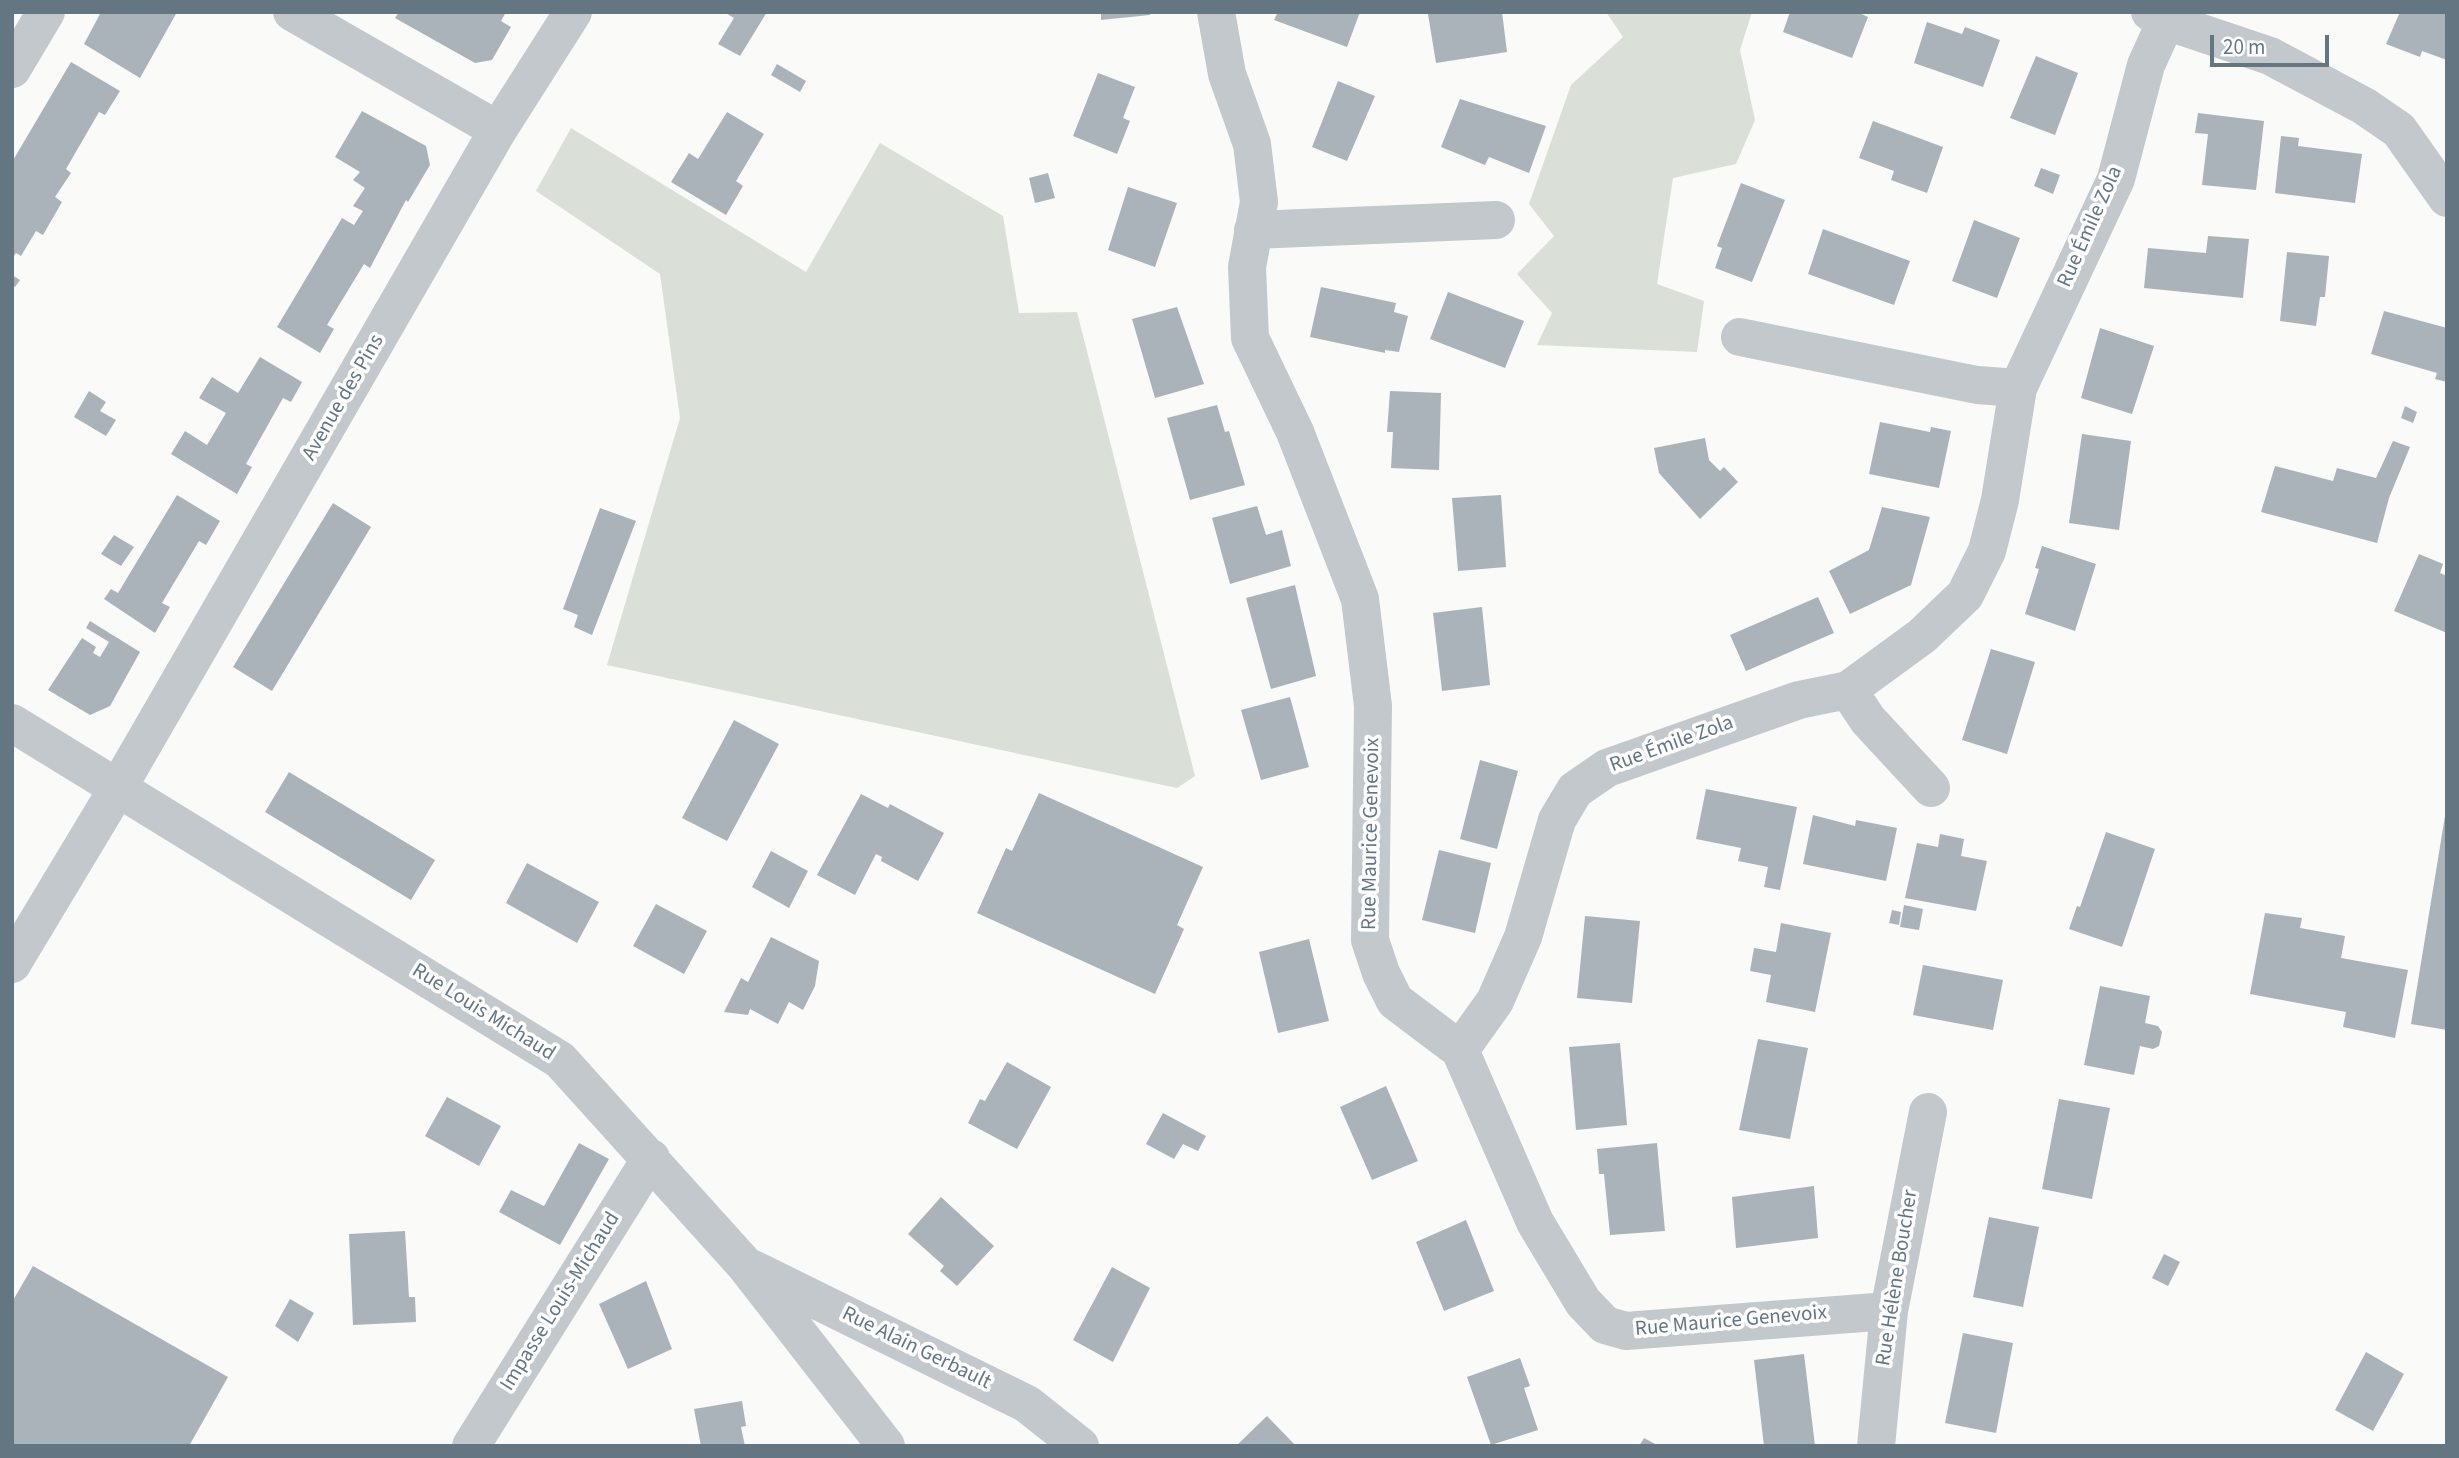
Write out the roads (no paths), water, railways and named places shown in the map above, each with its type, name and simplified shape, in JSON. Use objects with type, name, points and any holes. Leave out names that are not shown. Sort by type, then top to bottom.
[{"type":"street","points":[[12,69],[46,12]]},
{"type":"street","points":[[292,12],[498,130]]},
{"type":"street","name":"Avenue des Pins","points":[[12,964],[120,786],[498,130],[573,12]]},
{"type":"street","name":"Rue Maurice Genevoix","points":[[1216,12],[1227,74],[1252,144],[1259,202],[1247,267],[1250,338],[1295,432],[1360,599],[1373,706],[1370,940],[1381,973],[1395,1001],[1460,1050],[1535,1222],[1583,1302],[1605,1325],[1626,1331],[1889,1311]]},
{"type":"street","points":[[2158,17],[2270,56],[2364,106],[2399,130],[2447,198]]},
{"type":"street","name":"Rue Émile Zola","points":[[1460,1050],[1495,1000],[1522,937],[1557,820],[1575,790],[1607,768],[1800,700],[1848,690],[1922,636],[1965,595],[1987,551],[2000,500],[2018,388],[2116,179],[2158,17]]},
{"type":"street","points":[[1253,230],[1496,220]]},
{"type":"street","points":[[1740,337],[1953,380],[2018,388]]},
{"type":"street","points":[[1848,690],[1868,720],[1931,788]]},
{"type":"street","name":"Rue Louis Michaud","points":[[12,723],[120,786],[560,1060],[745,1265],[886,1446]]},
{"type":"street","name":"Rue Hélène Boucher","points":[[1876,1446],[1889,1311],[1927,1111]]},
{"type":"street","name":"Impasse Louis-Michaud","points":[[471,1446],[650,1158]]},
{"type":"street","name":"Rue Alain Gerbault","points":[[745,1265],[1027,1404],[1080,1446]]}]
